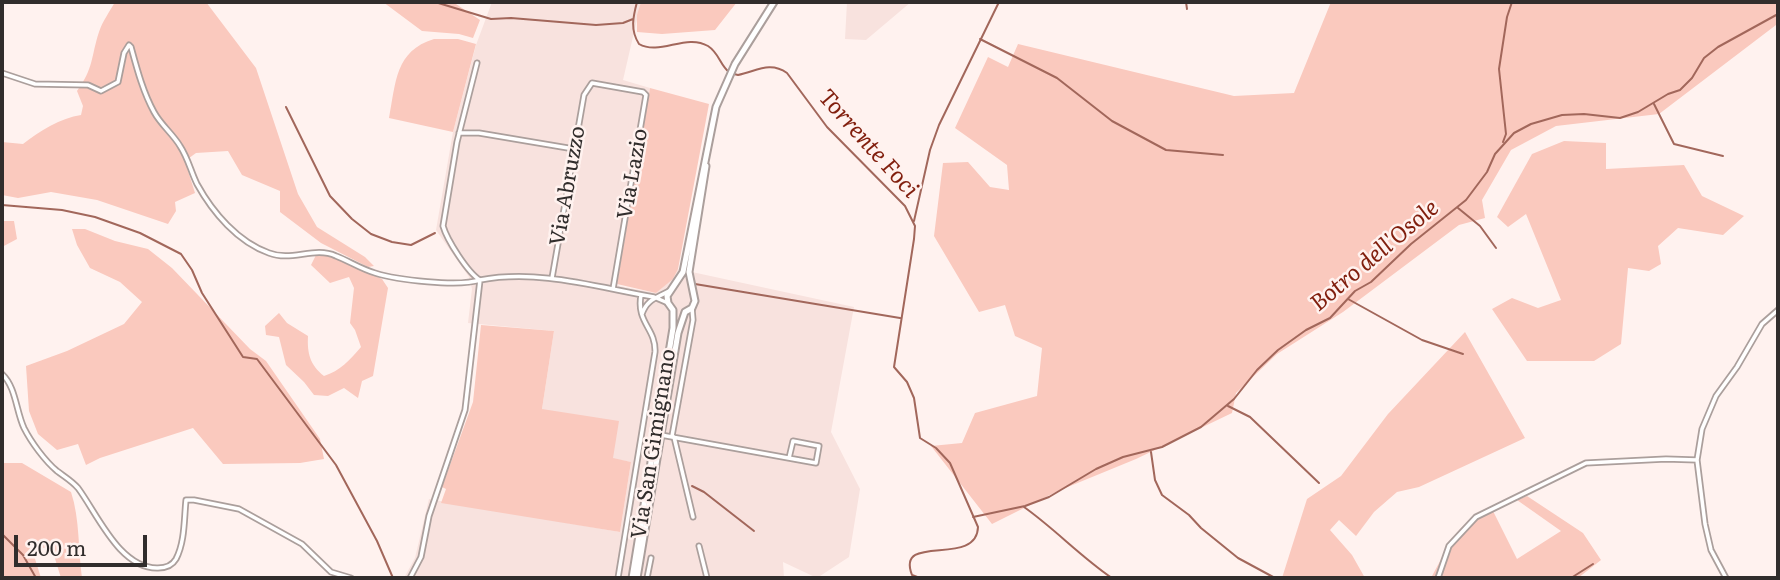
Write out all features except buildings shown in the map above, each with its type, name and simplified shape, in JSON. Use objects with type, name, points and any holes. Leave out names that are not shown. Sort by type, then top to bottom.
[{"type":"main road","points":[[710,131],[689,272],[695,298],[692,308],[685,312],[673,310],[668,303],[683,272],[710,131],[718,102],[735,64],[774,2]]},
{"type":"main road","points":[[673,288],[682,285],[691,289]]},
{"type":"main road","name":"Via San Gimignano","points":[[632,578],[673,332],[673,310]]},
{"type":"main road","name":"Via San Gimignano","points":[[638,578],[678,332],[685,312]]},
{"type":"street","points":[[2,73],[35,83],[88,85],[101,91],[115,86],[120,77],[126,47],[129,45],[154,112],[179,143],[206,198],[233,230],[268,253],[285,257],[323,251],[378,274],[459,284],[506,276],[552,278],[654,297],[668,303]]},
{"type":"street","points":[[477,62],[459,133],[443,228],[472,274],[480,280]]},
{"type":"street","name":"Via Lazio","points":[[584,95],[593,83],[643,92],[646,95],[613,289]]},
{"type":"street","name":"Via Abruzzo","points":[[552,278],[584,95]]},
{"type":"street","points":[[459,133],[479,133],[574,149]]},
{"type":"street","points":[[413,577],[421,557],[429,516],[465,410],[480,280]]},
{"type":"street","points":[[641,316],[645,306],[654,297],[673,288]]},
{"type":"street","points":[[631,293],[640,305]]},
{"type":"street","points":[[618,578],[655,352],[653,337],[641,316],[643,295]]},
{"type":"street","points":[[643,295],[645,306]]},
{"type":"street","points":[[692,308],[693,320],[673,437],[693,517]]},
{"type":"street","points":[[1726,578],[1711,550],[1705,524],[1698,460],[1702,429],[1716,396],[1762,324],[1778,310]]},
{"type":"street","points":[[2,374],[10,385],[25,429],[55,469],[77,487],[109,535],[136,564],[165,568],[173,563],[178,555],[189,499],[239,509],[302,544],[331,572],[351,578]]},
{"type":"street","points":[[661,435],[816,463],[819,446],[793,441],[789,458]]},
{"type":"street","points":[[1438,578],[1449,546],[1476,517],[1586,463],[1698,460]]},
{"type":"street","points":[[699,546],[707,578]]},
{"type":"street","points":[[647,578],[651,558]]},
{"type":"shaded area","points":[[115,2],[206,2],[256,68],[298,194],[317,227],[365,257],[374,266],[368,267],[321,243],[280,212],[280,191],[242,175],[228,151],[196,153],[185,161],[195,193],[175,202],[176,211],[168,224],[97,200],[51,192],[18,198],[2,195],[2,142],[23,144],[50,126],[81,115],[83,106],[77,91],[89,69],[100,28]]},
{"type":"shaded area","points":[[383,2],[453,2],[480,20],[473,38],[422,31]]},
{"type":"shaded area","points":[[492,2],[641,2],[623,80],[650,88],[617,284],[619,286],[656,293],[673,278],[678,269],[854,307],[831,432],[860,489],[849,557],[817,578],[783,562],[784,578],[404,578],[415,558],[429,499],[620,532],[631,462],[613,459],[542,409],[554,331],[468,323],[472,289],[469,277],[436,230],[453,132],[476,45]]},
{"type":"shaded area","points":[[641,2],[737,2],[715,30],[662,34],[637,32],[637,15]]},
{"type":"shaded area","points":[[847,2],[911,2],[866,40],[845,39]]},
{"type":"shaded area","points":[[1331,2],[1776,2],[1776,25],[1659,114],[1556,126],[1511,150],[1482,200],[1485,218],[1459,225],[1343,312],[1277,354],[1236,393],[1232,413],[1136,459],[1058,491],[992,524],[931,446],[962,443],[975,413],[1037,396],[1042,348],[1015,336],[1005,305],[979,312],[934,236],[943,163],[968,162],[990,187],[1009,190],[1007,165],[955,128],[988,57],[1008,67],[1018,44],[1234,96],[1294,93]]},
{"type":"shaded area","points":[[434,39],[458,39],[476,44],[453,132],[389,118],[396,80],[404,60],[421,44]]},
{"type":"shaded area","points":[[650,88],[709,104],[678,269],[673,279],[656,293],[617,284]]},
{"type":"shaded area","points":[[1564,141],[1606,143],[1606,169],[1684,165],[1702,196],[1744,216],[1723,235],[1678,228],[1658,246],[1661,264],[1649,271],[1628,268],[1621,344],[1594,361],[1527,361],[1492,309],[1512,298],[1538,308],[1561,300],[1526,214],[1508,227],[1497,217],[1532,154]]},
{"type":"shaded area","points":[[2,221],[14,221],[17,239],[2,247]]},
{"type":"shaded area","points":[[72,229],[85,229],[115,241],[148,249],[172,268],[250,349],[266,361],[320,439],[324,459],[300,463],[223,464],[193,428],[86,465],[78,444],[57,450],[38,434],[29,411],[26,366],[67,351],[124,324],[142,302],[120,282],[90,268],[77,245]]},
{"type":"shaded area","points":[[327,254],[382,279],[388,288],[373,376],[362,381],[358,398],[344,388],[328,396],[314,395],[286,365],[279,337],[266,335],[265,326],[279,313],[287,323],[308,336],[310,358],[315,368],[324,376],[344,364],[361,347],[350,323],[354,288],[349,277],[330,283],[311,265],[316,255]]},
{"type":"shaded area","points":[[481,325],[554,331],[542,409],[619,421],[613,458],[631,462],[620,532],[441,503],[446,489],[442,487],[473,402]]},
{"type":"shaded area","points":[[1465,332],[1525,438],[1419,487],[1397,492],[1374,512],[1356,536],[1339,520],[1330,530],[1352,555],[1365,578],[1282,578],[1307,499],[1341,476],[1388,414]]},
{"type":"shaded area","points":[[2,463],[22,463],[71,492],[82,578],[61,578],[52,549],[31,546],[41,578],[2,578]]},
{"type":"shaded area","points":[[1527,496],[1583,533],[1601,560],[1578,578],[1431,578],[1454,537],[1467,523],[1491,507],[1517,559],[1561,531],[1517,500]]},
{"type":"waterway","points":[[435,2],[491,19],[511,18],[596,25],[623,23],[633,19]]},
{"type":"waterway","name":"Torrente Foci","points":[[637,2],[633,29],[639,44],[656,48],[700,43],[712,49],[729,72]]},
{"type":"waterway","points":[[914,221],[930,150],[939,125],[999,2]]},
{"type":"waterway","points":[[1186,2],[1187,9]]},
{"type":"waterway","points":[[1503,142],[1506,134],[1499,69],[1512,2]]},
{"type":"waterway","name":"Botro dell'Osole","points":[[973,517],[1025,506],[1049,497],[1096,469],[1123,457],[1162,447],[1201,427],[1234,399],[1257,370],[1278,350],[1306,330],[1330,318],[1355,291],[1371,282],[1411,244],[1466,200],[1487,172],[1495,154],[1514,133],[1531,124],[1562,115],[1584,114],[1620,118],[1638,112],[1680,90],[1692,78],[1704,58],[1718,47],[1778,14]]},
{"type":"waterway","points":[[980,39],[1057,78],[1112,121],[1166,150],[1223,155]]},
{"type":"waterway","name":"Torrente Foci","points":[[734,74],[769,67],[787,73],[827,127],[905,206],[915,226],[894,367],[907,382],[914,398],[920,438],[936,448],[950,463],[978,527],[974,539],[965,546],[915,555],[910,562],[912,575],[920,578]]},
{"type":"waterway","points":[[1654,104],[1674,144],[1723,156]]},
{"type":"waterway","points":[[286,107],[330,196],[352,219],[371,234],[392,242],[411,245],[435,233]]},
{"type":"waterway","points":[[2,205],[62,210],[95,217],[140,233],[181,254],[202,293],[243,357],[257,359],[336,465],[377,541],[393,578]]},
{"type":"waterway","points":[[1458,208],[1480,226],[1496,248]]},
{"type":"waterway","points":[[695,284],[900,318]]},
{"type":"waterway","points":[[1348,299],[1422,340],[1463,354]]},
{"type":"waterway","points":[[1228,406],[1250,417],[1319,483]]},
{"type":"waterway","points":[[1151,452],[1155,480],[1162,495],[1238,558],[1275,578]]},
{"type":"waterway","points":[[692,486],[704,492],[754,531]]},
{"type":"waterway","points":[[1024,507],[1112,578]]},
{"type":"waterway","points":[[2,534],[23,555],[36,578]]},
{"type":"waterway","points":[[1571,578],[1593,564]]}]
